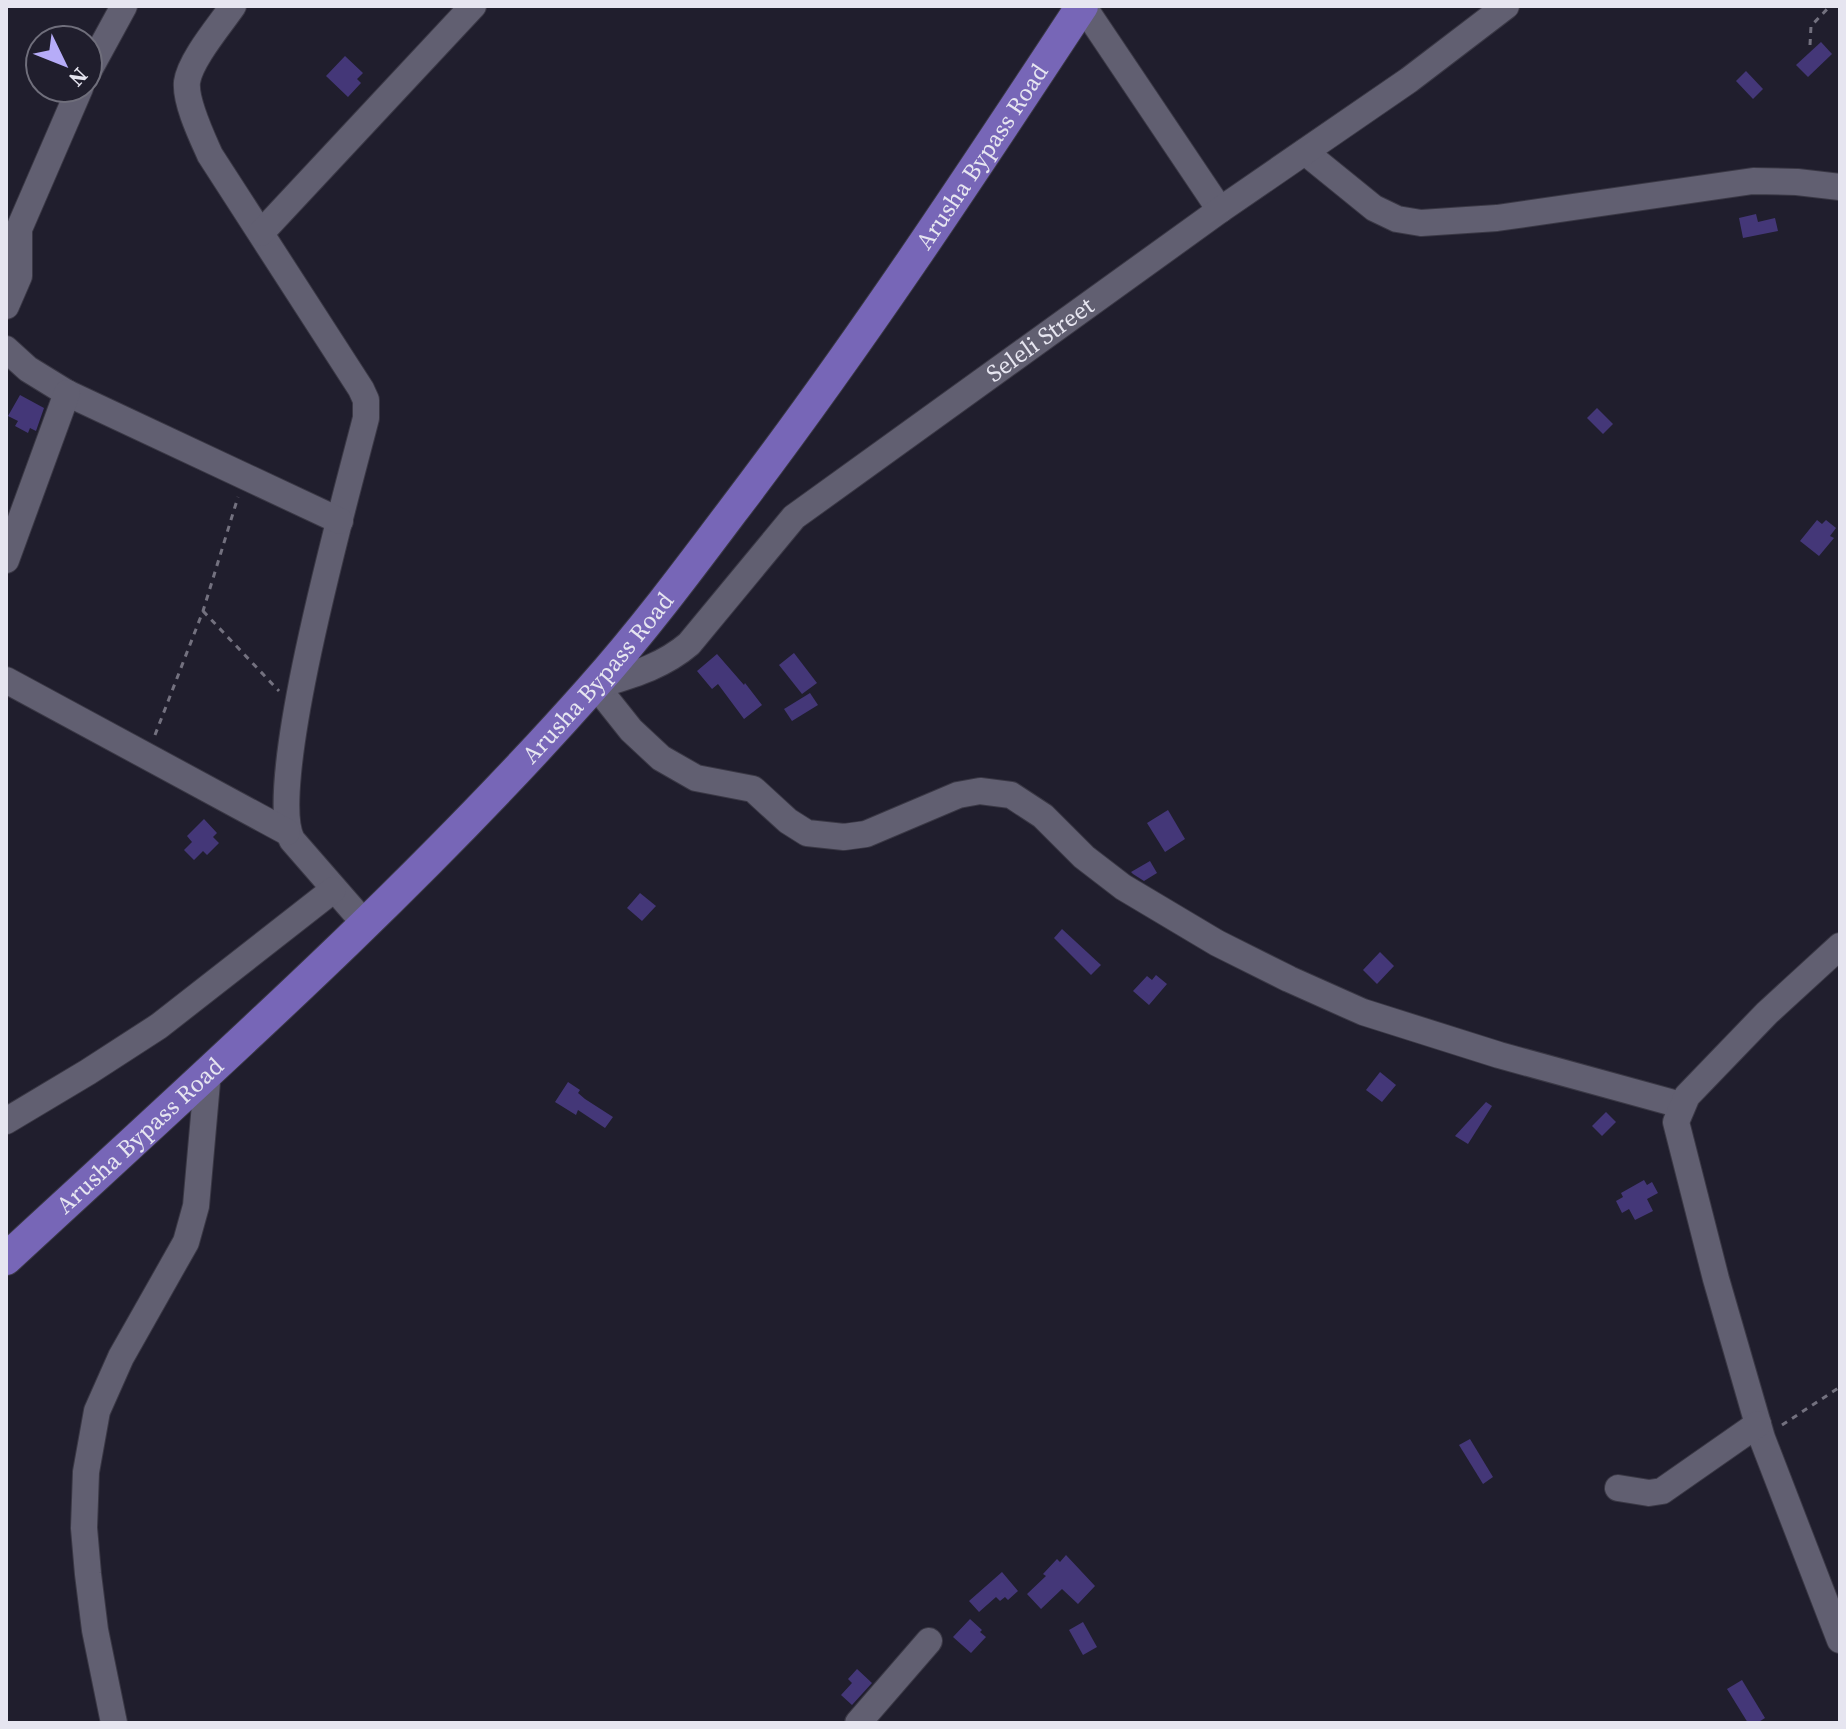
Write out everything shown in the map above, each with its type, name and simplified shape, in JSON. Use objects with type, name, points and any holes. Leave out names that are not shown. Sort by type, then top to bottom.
[{"type":"main road","name":"Arusha Bypass Road","points":[[6,1259],[366,925],[595,687],[684,575],[869,327],[1083,6]]},
{"type":"street","points":[[104,43],[124,6]]},
{"type":"street","points":[[233,6],[191,71],[187,91],[210,155],[366,400],[366,418],[297,712],[286,777],[287,832]]},
{"type":"street","points":[[261,233],[473,6]]},
{"type":"street","points":[[1083,6],[1220,210]]},
{"type":"street","name":"Seleli Street","points":[[595,687],[658,666],[677,654],[689,644],[794,517],[1220,210],[1409,80],[1506,6]]},
{"type":"street","points":[[6,306],[19,276],[19,229],[73,104]]},
{"type":"street","points":[[1305,152],[1374,208],[1397,219],[1421,223],[1497,218],[1753,181],[1840,187]]},
{"type":"street","points":[[6,349],[28,369],[67,393],[340,521]]},
{"type":"street","points":[[6,560],[67,393]]},
{"type":"street","points":[[6,680],[287,832],[300,852],[366,925]]},
{"type":"street","points":[[595,687],[631,730],[661,758],[696,778],[753,789],[788,821],[807,833],[844,837],[866,834],[958,795],[980,791],[1011,795],[1043,816],[1084,857],[1123,887],[1217,943],[1289,979],[1363,1012],[1499,1055],[1681,1105]]},
{"type":"street","points":[[6,1121],[159,1026],[333,890]]},
{"type":"street","points":[[1840,946],[1767,1013],[1681,1105],[1676,1122],[1716,1279],[1760,1431],[1840,1640]]},
{"type":"street","points":[[114,1723],[95,1630],[88,1574],[84,1528],[86,1472],[97,1411],[121,1357],[186,1242],[196,1206],[208,1071]]},
{"type":"street","points":[[1618,1488],[1649,1493],[1662,1491],[1760,1431]]},
{"type":"street","points":[[858,1723],[929,1641]]},
{"type":"path","points":[[1810,45],[1813,22],[1830,6]]},
{"type":"path","points":[[146,757],[203,611],[244,477]]},
{"type":"path","points":[[203,611],[297,712]]},
{"type":"path","points":[[1760,1431],[1840,1387]]},
{"type":"building","points":[[1821,42],[1832,54],[1808,77],[1796,65]]},
{"type":"building","points":[[345,56],[363,73],[357,79],[361,83],[348,97],[326,76]]},
{"type":"building","points":[[1746,71],[1763,89],[1753,99],[1736,81]]},
{"type":"building","points":[[1756,214],[1758,222],[1775,218],[1778,231],[1743,238],[1739,218]]},
{"type":"building","points":[[20,395],[44,408],[36,431],[30,428],[28,433],[15,426],[18,421],[8,416]]},
{"type":"building","points":[[1597,408],[1613,424],[1603,434],[1587,418]]},
{"type":"building","points":[[1817,520],[1822,524],[1826,520],[1836,528],[1830,536],[1834,538],[1819,556],[1800,541]]},
{"type":"building","points":[[794,653],[817,683],[802,694],[779,665]]},
{"type":"building","points":[[717,654],[762,705],[744,719],[718,684],[712,689],[697,671]]},
{"type":"building","points":[[810,693],[818,705],[792,721],[784,709]]},
{"type":"building","points":[[1168,810],[1185,839],[1165,852],[1147,823]]},
{"type":"building","points":[[204,819],[217,833],[213,837],[219,843],[207,855],[203,851],[194,860],[184,850],[192,842],[187,836]]},
{"type":"building","points":[[1150,861],[1157,873],[1144,881],[1131,872]]},
{"type":"building","points":[[640,893],[656,906],[642,921],[627,908]]},
{"type":"building","points":[[1062,929],[1101,965],[1091,975],[1054,938]]},
{"type":"building","points":[[1380,952],[1394,966],[1377,984],[1363,970]]},
{"type":"building","points":[[1156,975],[1167,984],[1149,1005],[1133,991],[1147,976],[1152,980]]},
{"type":"building","points":[[1380,1072],[1396,1085],[1382,1102],[1366,1090]]},
{"type":"building","points":[[568,1082],[580,1090],[578,1093],[585,1099],[613,1117],[605,1128],[578,1110],[576,1115],[555,1102]]},
{"type":"building","points":[[1486,1102],[1492,1106],[1468,1144],[1455,1136]]},
{"type":"building","points":[[1606,1112],[1616,1122],[1602,1136],[1592,1126]]},
{"type":"building","points":[[1644,1180],[1647,1185],[1652,1182],[1658,1193],[1647,1199],[1653,1211],[1635,1220],[1629,1209],[1622,1213],[1616,1201],[1623,1197],[1621,1193]]},
{"type":"building","points":[[1470,1439],[1493,1477],[1483,1484],[1459,1445]]},
{"type":"building","points":[[1066,1555],[1095,1586],[1078,1604],[1062,1589],[1041,1609],[1027,1594],[1046,1576],[1043,1574],[1057,1559],[1060,1562]]},
{"type":"building","points":[[1002,1572],[1018,1591],[1008,1600],[1005,1597],[1000,1601],[996,1597],[979,1612],[969,1601]]},
{"type":"building","points":[[970,1619],[986,1637],[971,1653],[953,1637]]},
{"type":"building","points":[[1083,1622],[1097,1647],[1083,1655],[1069,1630]]},
{"type":"building","points":[[857,1669],[872,1683],[852,1705],[841,1695],[852,1683],[848,1679]]},
{"type":"building","points":[[1742,1680],[1765,1718],[1757,1723],[1748,1723],[1727,1689]]}]
